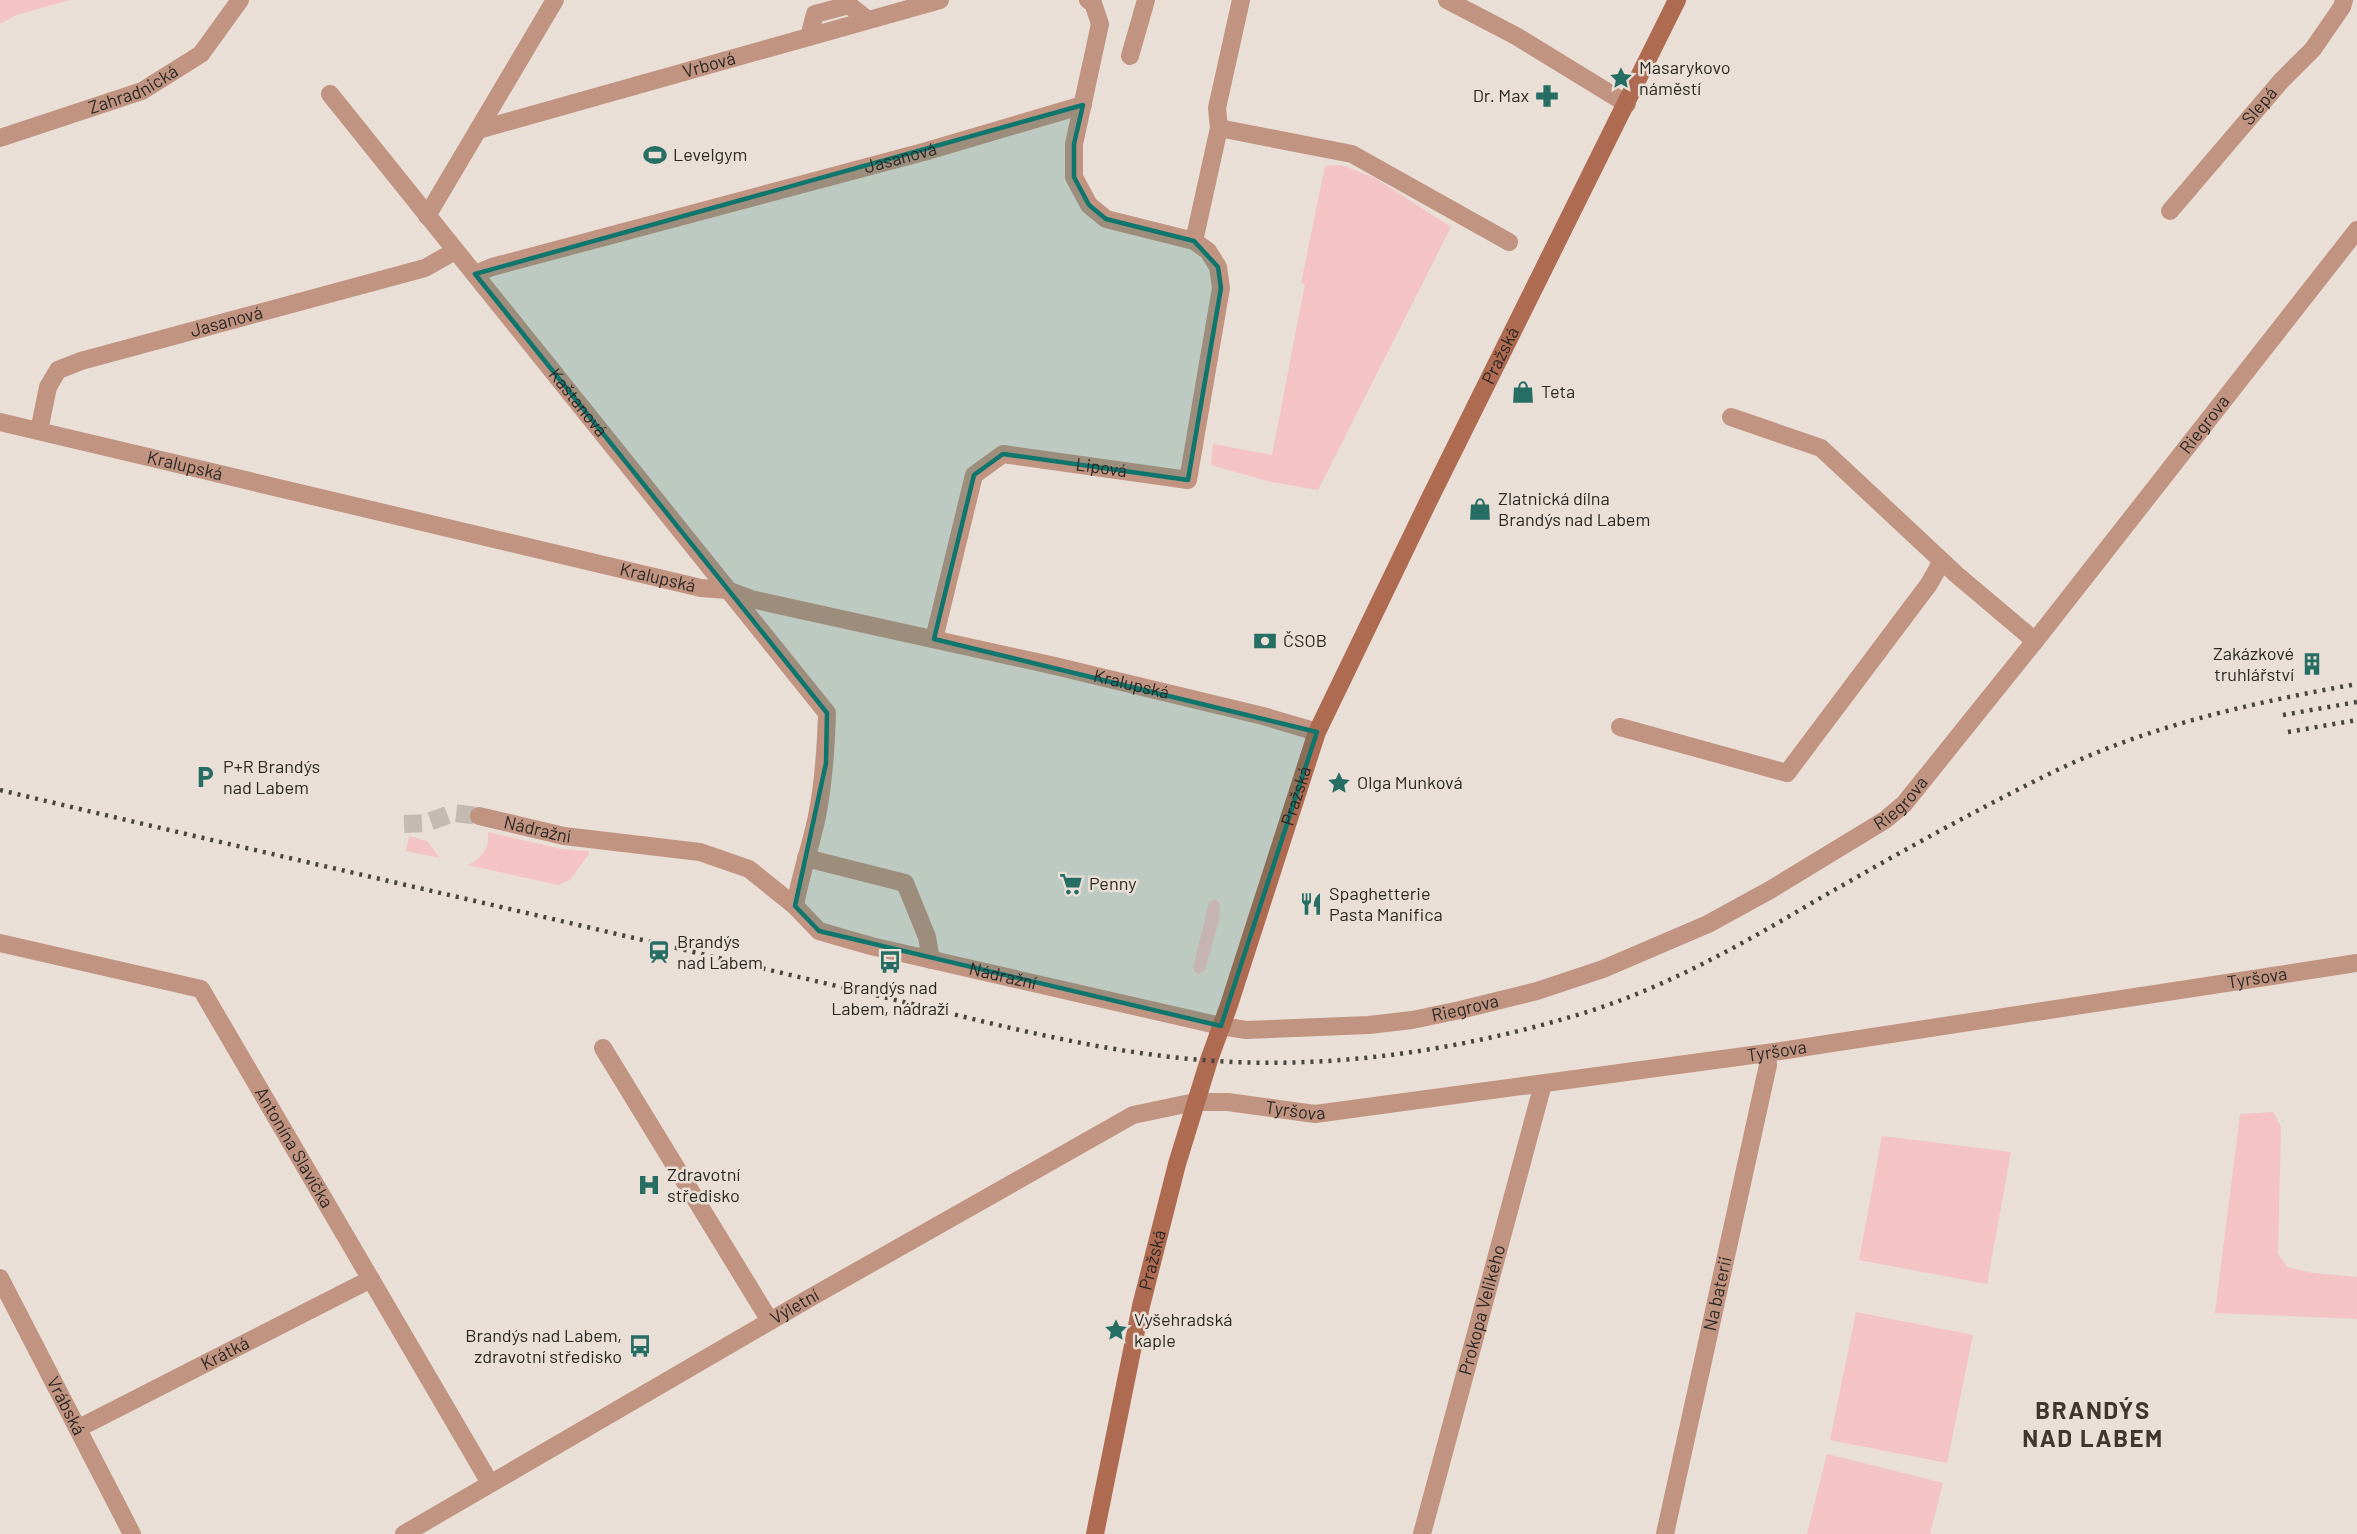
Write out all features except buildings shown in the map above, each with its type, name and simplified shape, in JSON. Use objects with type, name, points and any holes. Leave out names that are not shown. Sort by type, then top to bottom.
[{"type":"main road","points":[[1627,104],[1677,0]]},
{"type":"main road","name":"Pražská","points":[[1095,1534],[1141,1306],[1177,1164],[1317,732],[1435,488],[1627,104]]},
{"type":"street","name":"Zahradnická","points":[[0,138],[142,91],[201,54],[240,0]]},
{"type":"street","points":[[427,216],[555,0]]},
{"type":"street","name":"Vrbová","points":[[478,130],[940,0]]},
{"type":"street","points":[[1088,0],[1093,3],[1100,24],[1074,144],[1074,177],[1089,205],[1107,219],[1194,241],[1219,128],[1217,108],[1241,0]]},
{"type":"street","points":[[1130,56],[1146,0]]},
{"type":"street","points":[[1447,0],[1516,36],[1627,104]]},
{"type":"street","name":"Slepá","points":[[2170,211],[2281,81],[2313,49],[2344,0]]},
{"type":"street","name":"Kaštanová","points":[[330,94],[727,590]]},
{"type":"street","name":"Jasanová","points":[[475,274],[927,151],[1083,105]]},
{"type":"street","points":[[1219,128],[1352,154],[1509,242]]},
{"type":"street","name":"Riegrova","points":[[1221,1026],[1246,1030],[1369,1025],[1412,1020],[1537,991],[1603,969],[1708,924],[1770,890],[1885,820],[1904,804],[2035,641],[2357,230]]},
{"type":"street","name":"Lipová","points":[[934,639],[974,475],[1003,454],[1188,480],[1221,288],[1218,267],[1208,251],[1194,241]]},
{"type":"street","name":"Jasanová","points":[[39,431],[48,387],[58,370],[81,361],[425,268],[455,251]]},
{"type":"street","points":[[1731,417],[1821,448],[1942,561],[2035,641]]},
{"type":"street","name":"Kralupská","points":[[0,422],[701,588],[727,590],[751,598],[1263,716],[1317,732]]},
{"type":"street","points":[[1620,727],[1787,773],[1929,584],[1942,561]]},
{"type":"street","points":[[727,590],[827,714],[826,763],[817,818],[795,906]]},
{"type":"street","name":"Nádražní","points":[[479,816],[564,836],[700,852],[749,869],[795,906],[819,931],[871,946],[1221,1026]]},
{"type":"street","points":[[806,858],[905,883],[927,937],[932,960]]},
{"type":"street","name":"Antonína Slavíčka","points":[[0,943],[201,989],[490,1483]]},
{"type":"street","name":"Tyršova","points":[[1196,1102],[1228,1102],[1315,1114],[1767,1053],[2357,963]]},
{"type":"street","points":[[603,1048],[770,1322]]},
{"type":"street","name":"Na baterii","points":[[1665,1534],[1768,1065],[1767,1053]]},
{"type":"street","name":"Prokopa Velikého","points":[[1422,1534],[1543,1084]]},
{"type":"street","name":"Výletní","points":[[404,1534],[1132,1115],[1196,1102]]},
{"type":"street","name":"Vrábská","points":[[0,1278],[5,1297],[79,1428],[132,1534]]},
{"type":"street","name":"Krátká","points":[[79,1428],[371,1279]]},
{"type":"highlighted area","points":[[1083,105],[1074,144],[1074,177],[1089,205],[1106,219],[1194,241],[1218,267],[1221,288],[1188,480],[1003,454],[974,475],[934,639],[1317,732],[1221,1026],[819,931],[795,906],[826,763],[827,713],[475,274]]},
{"type":"shaded area","points":[[0,0],[70,0],[16,15],[0,24]]},
{"type":"shaded area","points":[[1342,165],[1375,178],[1451,227],[1318,490],[1267,481],[1211,465],[1213,444],[1272,455],[1305,284],[1301,283],[1325,166]]},
{"type":"shaded area","points":[[488,832],[561,849],[589,851],[589,854],[570,880],[558,885],[468,865],[484,852],[488,843]]},
{"type":"shaded area","points":[[409,836],[427,841],[440,858],[406,851]]},
{"type":"shaded area","points":[[1215,899],[1220,903],[1219,920],[1205,970],[1199,974],[1193,968],[1209,902]]},
{"type":"shaded area","points":[[2273,1112],[2281,1127],[2278,1254],[2287,1267],[2313,1273],[2357,1277],[2357,1319],[2215,1313],[2240,1114]]},
{"type":"shaded area","points":[[1882,1136],[2011,1152],[1987,1284],[1859,1260]]},
{"type":"shaded area","points":[[1856,1312],[1973,1335],[1947,1463],[1830,1440]]},
{"type":"shaded area","points":[[1827,1454],[1943,1483],[1930,1534],[1807,1534]]},
{"type":"tunnel","points":[[404,824],[426,823],[453,813],[479,816]]},
{"type":"railway","points":[[0,790],[1067,1040],[1191,1059],[1278,1063],[1323,1061],[1368,1058],[1457,1045],[1544,1024],[1616,1002],[1674,978],[1729,950],[1958,821],[2086,757],[2123,742],[2200,718],[2278,699],[2357,684]]},
{"type":"railway","points":[[2283,715],[2357,702]]},
{"type":"railway","points":[[2288,732],[2357,720]]},
{"type":"place","name":"Masarykovo náměstí","points":[[1621,78]]},
{"type":"place","name":"Dr. Max","points":[[1547,96]]},
{"type":"place","name":"Levelgym","points":[[655,155]]},
{"type":"place","name":"Teta","points":[[1523,392]]},
{"type":"place","name":"Zlatnická dílna Brandýs nad Labem","points":[[1480,509]]},
{"type":"place","name":"ČSOB","points":[[1265,641]]},
{"type":"place","name":"Zakázkové truhlářství","points":[[2312,664]]},
{"type":"place","name":"P+R Brandýs nad Labem","points":[[205,777]]},
{"type":"place","name":"Olga Munková","points":[[1339,783]]},
{"type":"place","name":"Penny","points":[[1071,884]]},
{"type":"place","name":"Spaghetterie Pasta Manifica","points":[[1311,904]]},
{"type":"place","name":"Brandýs nad Labem","points":[[659,952]]},
{"type":"place","name":"Brandýs nad Labem, nádraží","points":[[890,962]]},
{"type":"place","name":"Zdravotní středisko","points":[[649,1185]]},
{"type":"place","name":"Vyšehradská kaple","points":[[1116,1330]]},
{"type":"place","name":"Brandýs nad Labem, zdravotní středisko","points":[[640,1346]]},
{"type":"district","name":"BRANDÝS NAD LABEM","points":[[2093,1425]]}]
